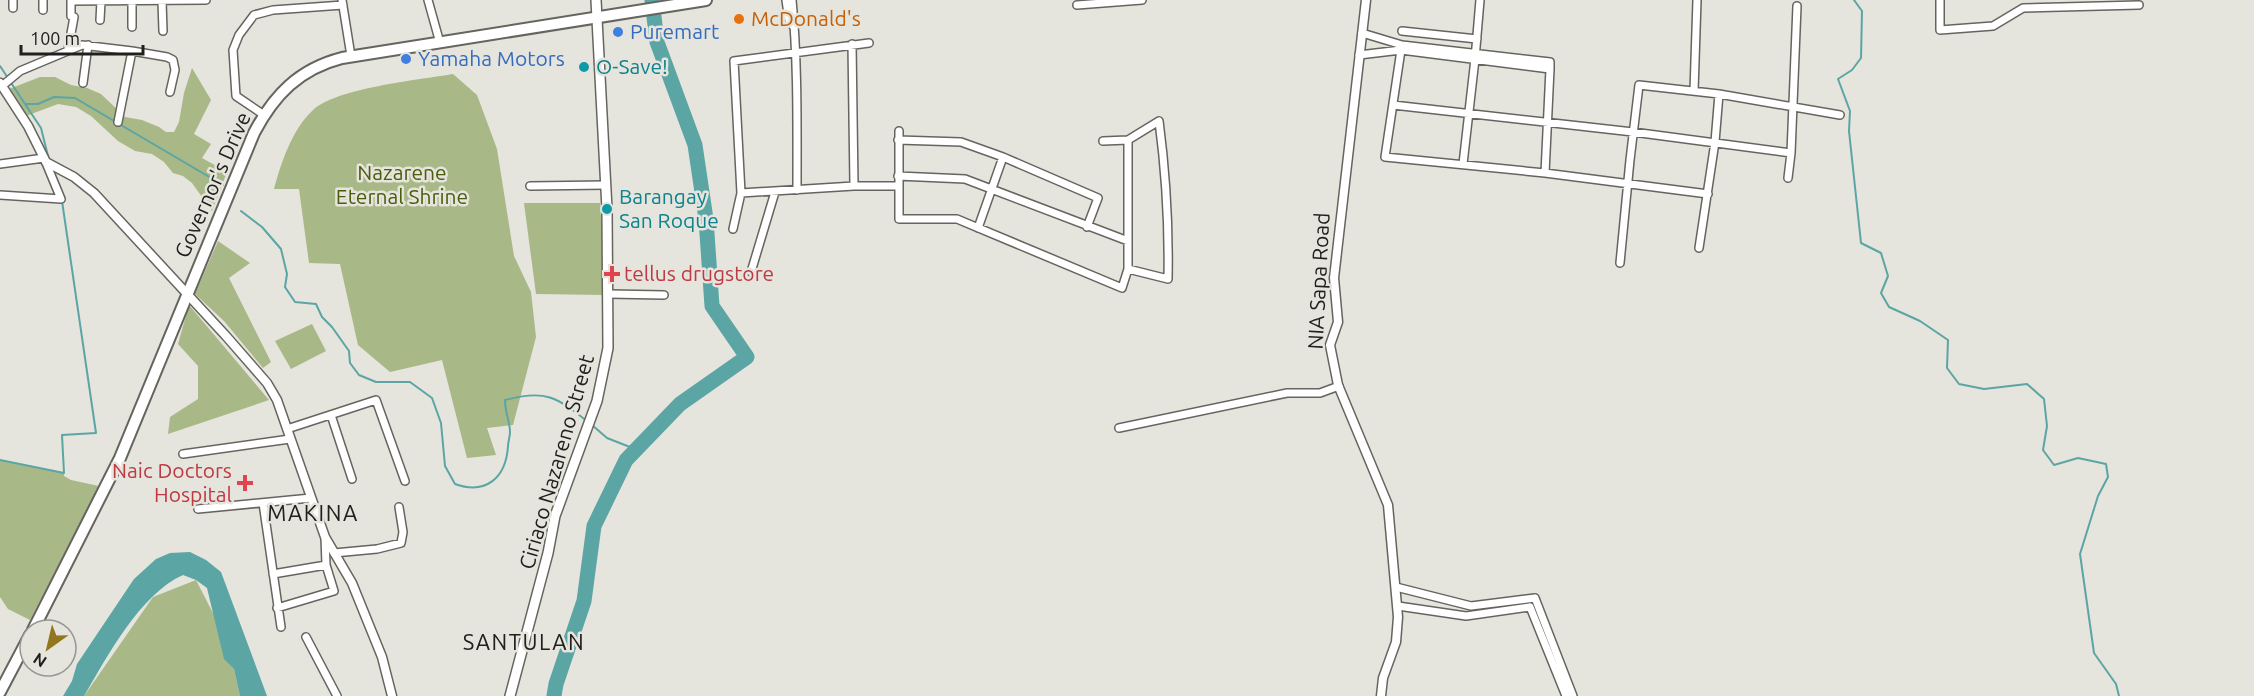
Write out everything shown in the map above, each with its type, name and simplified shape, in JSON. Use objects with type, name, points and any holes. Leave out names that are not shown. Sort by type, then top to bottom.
[{"type":"main road","name":"Ciriaco Nazareno Street","points":[[510,694],[548,554],[555,516],[603,378],[608,348],[606,185],[596,0]]},
{"type":"main road","name":"Governor's Drive","points":[[39,618],[120,458],[254,133],[279,94],[300,75],[319,65],[351,56],[706,0]]},
{"type":"main road","points":[[0,692],[18,658]]},
{"type":"street","points":[[43,0],[43,10]]},
{"type":"street","points":[[68,50],[72,16],[71,1],[206,0]]},
{"type":"street","points":[[429,0],[440,42]]},
{"type":"street","points":[[786,0],[789,21],[793,26]]},
{"type":"street","points":[[792,0],[797,53],[797,189]]},
{"type":"street","points":[[1077,5],[1142,0]]},
{"type":"street","name":"NIA Sapa Road","points":[[1365,0],[1334,278],[1338,322],[1330,345],[1339,386],[1388,505],[1398,606],[1396,642],[1383,678],[1381,696]]},
{"type":"street","points":[[1463,164],[1480,0]]},
{"type":"street","points":[[1694,91],[1697,0]]},
{"type":"street","points":[[1940,0],[1940,30],[1993,26],[2023,8],[2139,5]]},
{"type":"street","points":[[100,20],[101,1]]},
{"type":"street","points":[[132,1],[132,27]]},
{"type":"street","points":[[162,1],[163,31]]},
{"type":"street","points":[[264,115],[236,96],[233,50],[247,23],[254,15],[273,10],[343,2],[351,56]]},
{"type":"street","points":[[1788,178],[1797,6]]},
{"type":"street","points":[[1402,31],[1477,39]]},
{"type":"street","points":[[1362,33],[1401,47],[1550,62],[1545,173]]},
{"type":"street","points":[[733,229],[741,193],[734,61],[869,43]]},
{"type":"street","points":[[852,44],[854,186]]},
{"type":"street","points":[[83,83],[88,45]]},
{"type":"street","points":[[0,195],[61,199],[28,126],[2,84],[20,71],[68,50],[88,45],[132,51],[173,60],[175,70],[170,92]]},
{"type":"street","points":[[1359,55],[1401,47]]},
{"type":"street","points":[[1401,47],[1385,157],[1628,182],[1708,194]]},
{"type":"street","points":[[118,122],[132,51]]},
{"type":"street","points":[[1620,263],[1639,85],[1719,94],[1840,115]]},
{"type":"street","points":[[1699,248],[1715,142],[1719,94]]},
{"type":"street","points":[[1393,105],[1633,132],[1791,153]]},
{"type":"street","points":[[1103,141],[1128,140],[1159,121],[1166,171],[1168,279],[1128,269]]},
{"type":"street","points":[[899,131],[899,219],[957,219],[1122,288],[1128,269],[1128,140]]},
{"type":"street","points":[[898,140],[961,142],[1003,157],[1098,198],[1087,227]]},
{"type":"street","points":[[978,228],[1003,157]]},
{"type":"street","points":[[0,164],[44,158]]},
{"type":"street","points":[[44,158],[49,165],[74,177],[94,194],[226,336],[270,387],[325,537],[352,583],[382,657],[392,696]]},
{"type":"street","points":[[898,176],[965,180],[1128,241]]},
{"type":"street","points":[[530,186],[606,185]]},
{"type":"street","points":[[741,193],[854,186],[898,186]]},
{"type":"street","points":[[751,272],[775,192]]},
{"type":"street","points":[[609,294],[664,295]]},
{"type":"street","points":[[1119,428],[1287,393],[1320,393],[1339,386]]},
{"type":"street","points":[[286,429],[376,400],[405,481]]},
{"type":"street","points":[[331,415],[352,479]]},
{"type":"street","points":[[183,454],[290,440]]},
{"type":"street","points":[[198,508],[311,498]]},
{"type":"street","points":[[263,503],[281,627]]},
{"type":"street","points":[[334,553],[377,549],[401,543],[403,532],[399,507]]},
{"type":"street","points":[[277,608],[334,591],[326,565],[325,537]]},
{"type":"street","points":[[273,574],[326,565]]},
{"type":"street","points":[[1396,587],[1471,606],[1535,598]]},
{"type":"street","points":[[1530,607],[1535,598]]},
{"type":"street","points":[[1535,598],[1573,696]]},
{"type":"street","points":[[1458,615],[1459,603]]},
{"type":"street","points":[[1398,606],[1466,616],[1530,607]]},
{"type":"street","points":[[1530,607],[1566,696]]},
{"type":"street","points":[[306,637],[337,696]]},
{"type":"green space","points":[[192,68],[211,100],[194,134],[211,144],[202,158],[227,172],[212,211],[192,183],[183,176],[173,173],[164,162],[152,154],[135,151],[118,141],[91,116],[76,107],[58,104],[26,116],[9,89],[40,77],[55,77],[71,85],[101,94],[125,117],[142,120],[166,132],[174,132],[179,122],[184,93]]},
{"type":"green space","name":"Nazarene Eternal Shrine","points":[[453,74],[477,95],[497,149],[514,256],[531,292],[536,337],[513,425],[487,428],[496,455],[467,458],[442,360],[390,372],[358,345],[340,264],[309,263],[299,189],[274,189],[293,137],[312,111],[323,103],[339,96],[378,86]]},
{"type":"green space","points":[[524,203],[600,203],[606,295],[536,294]]},
{"type":"green space","points":[[218,241],[250,263],[229,278],[271,362],[263,368],[224,321],[195,294]]},
{"type":"green space","points":[[189,305],[269,400],[168,434],[170,417],[198,399],[198,366],[178,344]]},
{"type":"green space","points":[[312,324],[326,351],[291,369],[275,341]]},
{"type":"green space","points":[[0,460],[64,473],[64,476],[71,480],[99,486],[31,618],[26,618],[8,609],[0,597]]},
{"type":"green space","points":[[196,580],[216,619],[225,659],[234,669],[240,696],[84,696],[153,597]]},
{"type":"water","points":[[190,552],[206,560],[221,572],[267,696],[240,696],[234,669],[224,659],[207,588],[183,575],[167,584],[139,611],[114,646],[84,696],[63,696],[73,678],[78,678],[78,663],[134,579],[156,559],[170,553]]},
{"type":"waterway","points":[[554,696],[584,601],[594,526],[626,460],[680,404],[747,357],[712,306],[706,219],[695,145],[657,42],[652,0]]},
{"type":"waterway","points":[[1854,0],[1862,11],[1861,58],[1852,70],[1838,79],[1850,111],[1849,131],[1861,243],[1881,253],[1888,276],[1881,293],[1889,307],[1920,321],[1948,340],[1947,368],[1959,384],[1984,389],[2027,384],[2044,399],[2047,426],[2043,450],[2054,465],[2078,458],[2106,464],[2108,477],[2098,496],[2080,554],[2094,653],[2116,684],[2119,696]]},
{"type":"waterway","points":[[0,66],[25,104],[38,104],[54,97],[75,98],[223,185]]},
{"type":"waterway","points":[[25,104],[41,128],[48,156]]},
{"type":"waterway","points":[[0,460],[64,473],[62,435],[96,433],[62,201]]},
{"type":"waterway","points":[[241,211],[262,227],[281,249],[287,274],[285,287],[295,302],[316,304],[322,317],[349,351],[350,363],[359,375],[376,382],[410,382],[432,398],[441,423],[445,466],[455,484],[476,487],[485,485],[499,475],[506,457],[510,434],[505,400],[530,395],[550,398],[568,406],[588,422]]},
{"type":"waterway","points":[[592,425],[607,438],[635,449]]},
{"type":"place","name":"McDonald's","points":[[739,19]]},
{"type":"place","name":"Puremart","points":[[618,32]]},
{"type":"place","name":"Yamaha Motors","points":[[406,59]]},
{"type":"place","name":"O-Save!","points":[[584,67]]},
{"type":"place","name":"Barangay San Roque","points":[[607,209]]},
{"type":"place","name":"tellus drugstore","points":[[612,274]]},
{"type":"place","name":"Naic Doctors Hospital","points":[[245,483]]},
{"type":"district","name":"MAKINA","points":[[313,513]]},
{"type":"district","name":"SANTULAN","points":[[524,642]]}]
